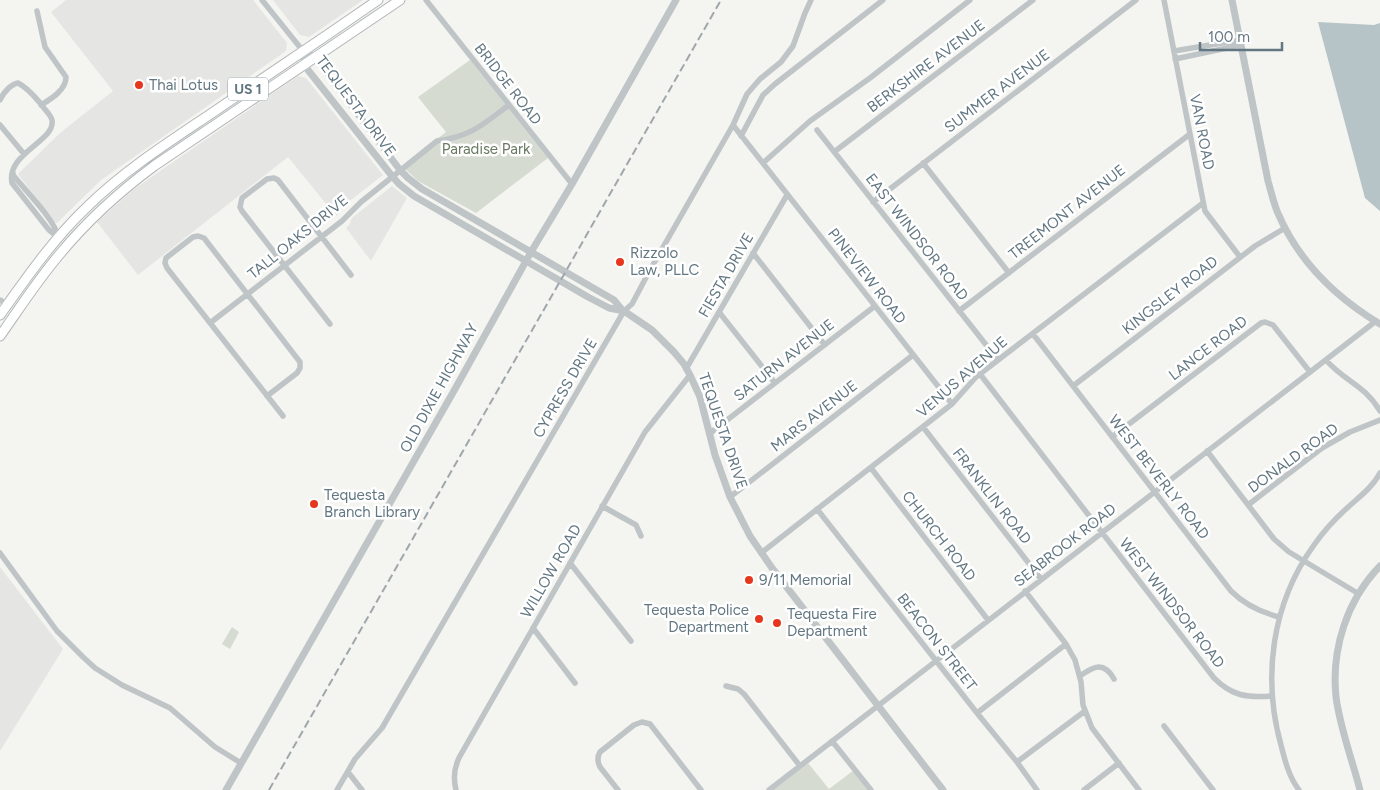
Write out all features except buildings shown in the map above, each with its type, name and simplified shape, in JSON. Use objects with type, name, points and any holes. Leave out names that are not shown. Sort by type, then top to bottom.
[{"type":"main road","name":"US 1","points":[[0,315],[4,302],[58,237],[112,184],[146,158],[378,0]]},
{"type":"main road","name":"US 1","points":[[0,336],[57,257],[75,236],[102,209],[137,179],[400,0]]},
{"type":"main road","points":[[137,179],[138,170],[146,158]]},
{"type":"main road","points":[[75,236],[76,218]]},
{"type":"main road","points":[[57,257],[61,244],[58,237]]},
{"type":"street","points":[[262,0],[303,52]]},
{"type":"street","name":"BRIDGE ROAD","points":[[426,0],[572,184]]},
{"type":"street","name":"OLD DIXIE HIGHWAY","points":[[226,790],[455,389],[526,260],[572,184],[676,0]]},
{"type":"street","name":"CYPRESS DRIVE","points":[[337,790],[362,750],[382,728],[624,311],[632,304],[732,127],[747,94],[781,62],[792,48],[811,0]]},
{"type":"street","points":[[741,136],[763,95],[883,0]]},
{"type":"street","points":[[763,163],[810,121],[863,83],[970,0]]},
{"type":"street","name":"BERKSHIRE AVENUE","points":[[834,152],[1032,0]]},
{"type":"street","name":"SUMMER AVENUE","points":[[873,202],[1136,0]]},
{"type":"street","name":"VAN ROAD","points":[[1164,0],[1204,211],[1240,257]]},
{"type":"street","points":[[1232,0],[1266,172],[1277,210],[1285,228],[1306,261],[1320,277],[1346,301],[1378,322]]},
{"type":"street","points":[[37,11],[45,47],[66,77],[64,86],[42,105]]},
{"type":"street","points":[[1174,51],[1240,42]]},
{"type":"street","points":[[1175,59],[1240,42]]},
{"type":"street","name":"TEQUESTA DRIVE","points":[[303,52],[315,57],[408,178],[422,189],[614,300],[624,311],[664,340],[688,372],[700,397],[709,434],[730,497],[761,553],[942,790]]},
{"type":"street","name":"TEQUESTA DRIVE","points":[[303,52],[305,65],[392,176],[406,190],[608,308],[624,311]]},
{"type":"street","points":[[0,100],[12,85],[18,83],[26,86],[52,118],[52,126],[45,136],[16,163],[11,176],[12,182],[49,230],[58,237]]},
{"type":"street","name":"TALL OAKS DRIVE","points":[[210,323],[342,221],[360,202],[438,141],[463,136],[475,130],[509,105]]},
{"type":"street","points":[[0,125],[24,154]]},
{"type":"street","name":"PINEVIEW ROAD","points":[[732,127],[763,163],[952,404]]},
{"type":"street","name":"EAST WINDSOR ROAD","points":[[816,130],[998,360]]},
{"type":"street","name":"TREEMONT AVENUE","points":[[959,311],[1190,134]]},
{"type":"street","points":[[923,163],[1009,273]]},
{"type":"street","points":[[330,324],[242,211],[240,207],[242,198],[267,179],[274,178],[278,180],[351,275]]},
{"type":"street","name":"FIESTA DRIVE","points":[[688,372],[719,312],[788,195]]},
{"type":"street","name":"VENUS AVENUE","points":[[761,553],[952,404],[980,374],[1203,203]]},
{"type":"street","name":"KINGSLEY ROAD","points":[[1073,386],[1240,257],[1268,237],[1285,228]]},
{"type":"street","points":[[267,396],[297,373],[300,368],[300,362],[204,238],[193,237],[166,258],[167,268],[267,396],[283,416]]},
{"type":"street","points":[[753,253],[824,344]]},
{"type":"street","name":"SATURN AVENUE","points":[[709,434],[875,306]]},
{"type":"street","points":[[719,312],[775,382]]},
{"type":"street","name":"SEABROOK ROAD","points":[[769,790],[1207,451],[1378,322]]},
{"type":"street","name":"LANCE ROAD","points":[[1112,437],[1261,323],[1273,324],[1310,372]]},
{"type":"street","name":"WEST BEVERLY ROAD","points":[[1033,334],[1231,591],[1254,609],[1279,617]]},
{"type":"street","name":"MARS AVENUE","points":[[730,497],[913,355]]},
{"type":"street","points":[[1326,360],[1340,374],[1363,389],[1380,411]]},
{"type":"street","name":"WILLOW ROAD","points":[[456,790],[454,773],[458,760],[645,432],[688,372]]},
{"type":"street","name":"WEST WINDSOR ROAD","points":[[980,374],[1214,678],[1227,689],[1242,696],[1272,696]]},
{"type":"street","name":"DONALD ROAD","points":[[1248,505],[1322,448],[1350,432],[1380,420]]},
{"type":"street","name":"FRANKLIN ROAD","points":[[923,427],[1040,580]]},
{"type":"street","points":[[1207,451],[1274,539],[1289,552],[1359,594]]},
{"type":"street","name":"CHURCH ROAD","points":[[871,468],[988,620]]},
{"type":"street","points":[[1299,790],[1287,766],[1277,730],[1272,696],[1273,646],[1279,617],[1288,592],[1304,561],[1323,532],[1371,487],[1380,473]]},
{"type":"street","points":[[602,506],[636,526],[642,536]]},
{"type":"street","name":"BEACON STREET","points":[[817,509],[977,713],[1018,762],[1037,790]]},
{"type":"street","points":[[0,554],[57,631],[83,658],[122,685],[170,708],[215,747],[241,762]]},
{"type":"street","points":[[570,562],[631,641]]},
{"type":"street","points":[[1360,790],[1339,713],[1336,670],[1339,643],[1347,617],[1359,594],[1380,566]]},
{"type":"street","points":[[1025,592],[1066,644],[1075,660],[1080,676],[1085,711],[1092,728],[1139,790]]},
{"type":"street","points":[[533,628],[575,683]]},
{"type":"street","points":[[977,713],[1066,644]]},
{"type":"street","points":[[1080,676],[1096,667],[1110,671],[1114,679]]},
{"type":"street","points":[[726,686],[738,689],[744,694],[800,766]]},
{"type":"street","points":[[1018,762],[1085,711]]},
{"type":"street","points":[[618,790],[600,767],[598,755],[634,724],[642,722],[650,724],[701,790]]},
{"type":"street","points":[[1164,726],[1213,790]]},
{"type":"street","points":[[832,740],[871,790]]},
{"type":"street","points":[[1084,790],[1118,763]]},
{"type":"street","points":[[348,772],[362,790]]},
{"type":"shaded area","points":[[66,0],[253,0],[287,43],[286,51],[101,180],[57,223],[54,222],[18,174],[60,133],[113,91],[51,12]]},
{"type":"shaded area","points":[[273,0],[363,0],[309,37],[300,35]]},
{"type":"shaded area","points":[[1318,22],[1374,25],[1380,23],[1380,211],[1365,198]]},
{"type":"shaded area","points":[[298,76],[306,78],[383,175],[343,206],[340,213],[336,216],[288,157],[138,275],[97,222],[133,190]]},
{"type":"shaded area","points":[[392,186],[407,198],[371,261],[346,228],[352,218]]},
{"type":"shaded area","points":[[0,567],[63,649],[0,751]]},
{"type":"green space","name":"Paradise Park","points":[[470,60],[548,158],[476,213],[418,181],[402,166],[446,132],[418,97]]},
{"type":"green space","points":[[232,627],[239,632],[230,649],[222,644]]},
{"type":"green space","points":[[808,763],[829,789],[854,770],[869,790],[772,790]]},
{"type":"railway","points":[[269,790],[721,0]]},
{"type":"place","name":"Thai Lotus","points":[[139,85]]},
{"type":"place","name":"Rizzolo Law, PLLC","points":[[620,262]]},
{"type":"place","name":"Tequesta Branch Library","points":[[314,504]]},
{"type":"place","name":"9/11 Memorial","points":[[749,580]]},
{"type":"place","name":"Tequesta Police Department","points":[[759,619]]},
{"type":"place","name":"Tequesta Fire Department","points":[[777,623]]}]
